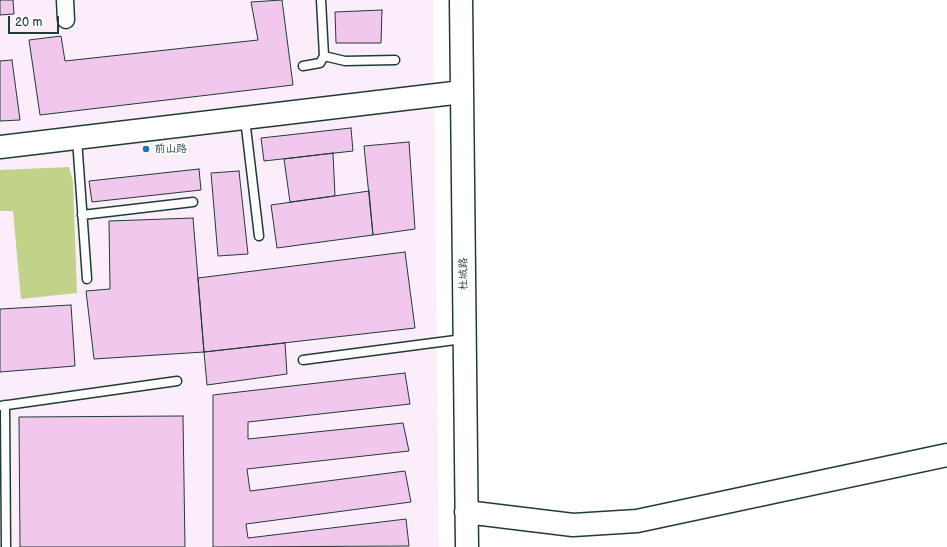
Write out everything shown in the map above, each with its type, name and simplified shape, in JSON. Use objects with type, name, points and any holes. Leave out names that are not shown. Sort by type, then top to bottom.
[{"type":"street","points":[[65,0],[66,20]]},
{"type":"street","name":"杜城路","points":[[461,0],[467,547]]},
{"type":"street","points":[[0,147],[462,92]]},
{"type":"street","points":[[466,512],[574,525],[637,522],[947,455]]},
{"type":"lane","points":[[304,66],[320,63],[324,56],[321,0]]},
{"type":"lane","points":[[324,56],[345,61],[395,60]]},
{"type":"lane","points":[[245,118],[259,236]]},
{"type":"lane","points":[[77,138],[87,279]]},
{"type":"lane","points":[[82,215],[193,202]]},
{"type":"lane","points":[[303,360],[464,339]]},
{"type":"lane","points":[[6,547],[3,406],[177,381]]},
{"type":"shaded area","points":[[0,0],[433,0],[439,547],[0,547]]},
{"type":"green space","points":[[69,167],[73,181],[77,293],[21,299],[13,211],[0,211],[0,170]]},
{"type":"building","points":[[0,0],[13,0],[14,14],[0,15]]},
{"type":"building","points":[[282,0],[293,85],[40,115],[29,40],[61,36],[65,61],[258,40],[251,2]]},
{"type":"building","points":[[382,10],[381,43],[336,43],[335,12]]},
{"type":"building","points":[[12,60],[20,120],[0,121],[0,61]]},
{"type":"building","points":[[351,128],[353,151],[264,161],[261,138]]},
{"type":"building","points":[[409,142],[415,229],[373,235],[364,146]]},
{"type":"building","points":[[333,153],[335,196],[290,202],[284,159]]},
{"type":"building","points":[[199,169],[201,190],[92,202],[89,181]]},
{"type":"building","points":[[239,171],[248,254],[218,256],[211,173]]},
{"type":"building","points":[[369,191],[373,235],[277,248],[271,205]]},
{"type":"building","points":[[193,218],[204,352],[94,359],[86,291],[110,289],[109,221]]},
{"type":"building","points":[[405,252],[415,328],[204,352],[198,278]]},
{"type":"building","points":[[71,305],[75,366],[0,372],[0,309]]},
{"type":"building","points":[[285,343],[287,374],[207,385],[204,352]]},
{"type":"building","points":[[405,373],[410,404],[248,422],[248,439],[403,423],[409,451],[247,469],[250,491],[405,471],[411,502],[246,524],[248,538],[406,519],[409,546],[213,547],[213,395]]},
{"type":"building","points":[[183,416],[185,547],[20,547],[19,417]]},
{"type":"place","name":"前山路","points":[[146,149]]}]
